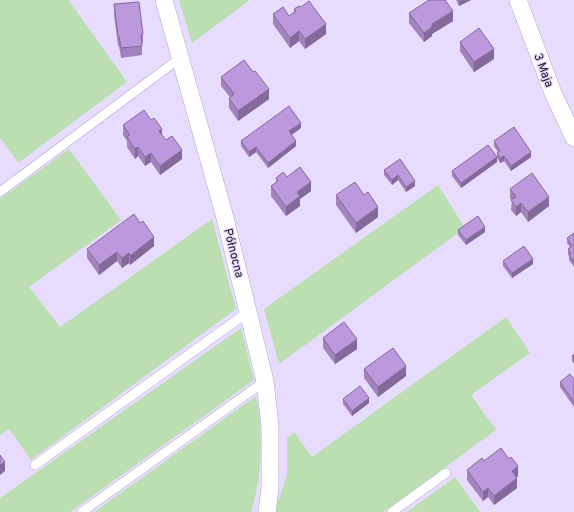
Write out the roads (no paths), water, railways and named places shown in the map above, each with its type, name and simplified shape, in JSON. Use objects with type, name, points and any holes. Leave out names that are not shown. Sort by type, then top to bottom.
[{"type":"street","name":"Północna","points":[[164,0],[224,214],[265,381],[270,426],[270,488],[267,512]]},
{"type":"street","name":"3 Maja","points":[[518,0],[553,94],[574,138]]},
{"type":"lane","points":[[0,192],[180,58]]},
{"type":"lane","points":[[35,465],[248,312]]},
{"type":"lane","points":[[82,512],[265,381]]},
{"type":"lane","points":[[392,512],[446,473]]}]
